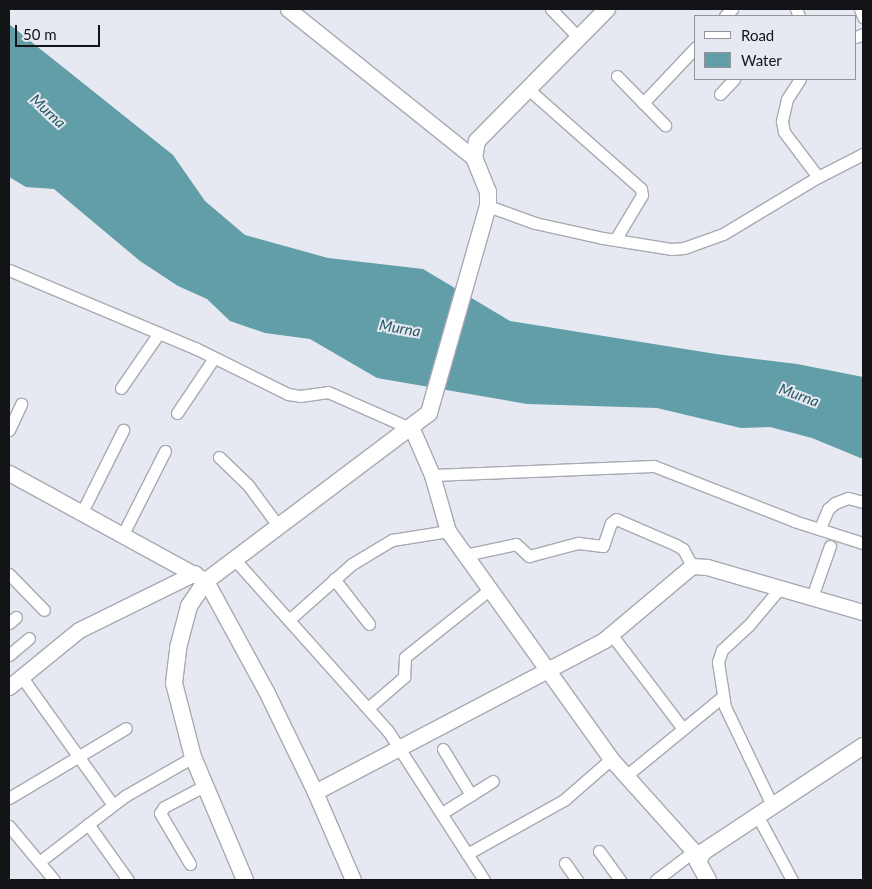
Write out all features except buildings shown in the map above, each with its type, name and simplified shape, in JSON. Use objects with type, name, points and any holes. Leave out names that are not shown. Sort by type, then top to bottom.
[{"type":"main road","points":[[245,880],[193,757],[174,683],[174,668],[189,606],[201,577],[235,560],[412,428],[429,413],[488,206],[488,192],[474,158],[474,148],[482,134],[607,9]]},
{"type":"main road","points":[[708,880],[698,862],[696,854],[863,746]]},
{"type":"street","points":[[288,9],[474,158]]},
{"type":"street","points":[[551,9],[580,38]]},
{"type":"street","points":[[860,9],[863,17]]},
{"type":"street","points":[[643,103],[694,49]]},
{"type":"street","points":[[617,76],[665,125]]},
{"type":"street","points":[[720,94],[733,80]]},
{"type":"street","points":[[799,80],[787,99],[782,121],[784,132],[818,177]]},
{"type":"street","points":[[527,88],[642,189],[642,195],[615,240]]},
{"type":"street","points":[[488,206],[535,223],[615,240],[672,249],[698,244],[723,234],[818,177],[863,154]]},
{"type":"street","points":[[9,270],[160,333],[288,394],[300,396],[328,392],[412,428],[432,475],[448,531],[611,759],[696,854],[656,880]]},
{"type":"street","points":[[121,388],[160,333]]},
{"type":"street","points":[[177,413],[214,358]]},
{"type":"street","points":[[9,430],[20,404]]},
{"type":"street","points":[[82,512],[123,430]]},
{"type":"street","points":[[122,534],[165,451]]},
{"type":"street","points":[[219,457],[248,485],[279,527]]},
{"type":"street","points":[[432,475],[654,466],[863,543]]},
{"type":"street","points":[[9,473],[201,577],[266,691],[315,792],[353,880]]},
{"type":"street","points":[[820,528],[828,509],[835,503],[848,498],[863,502]]},
{"type":"street","points":[[465,555],[516,544],[529,556],[578,543],[602,546],[611,523],[616,519],[683,549],[692,566]]},
{"type":"street","points":[[290,619],[352,564],[392,540],[448,531]]},
{"type":"street","points":[[812,597],[830,546]]},
{"type":"street","points":[[235,560],[290,619],[401,748],[484,880]]},
{"type":"street","points":[[315,792],[401,748],[611,634],[692,566],[707,567],[863,612]]},
{"type":"street","points":[[9,574],[44,610]]},
{"type":"street","points":[[9,687],[79,630],[201,577]]},
{"type":"street","points":[[334,579],[369,624]]},
{"type":"street","points":[[772,805],[722,697],[719,655],[780,588]]},
{"type":"street","points":[[368,708],[404,677],[404,660],[408,654],[489,590]]},
{"type":"street","points":[[611,634],[683,729]]},
{"type":"street","points":[[9,655],[29,638]]},
{"type":"street","points":[[21,676],[113,805]]},
{"type":"street","points":[[627,775],[722,697]]},
{"type":"street","points":[[9,798],[126,728]]},
{"type":"street","points":[[443,749],[471,795]]},
{"type":"street","points":[[39,862],[113,805],[156,775],[193,757]]},
{"type":"street","points":[[467,854],[564,800],[611,759]]},
{"type":"street","points":[[442,813],[493,781]]},
{"type":"street","points":[[190,864],[160,813],[164,807],[204,786]]},
{"type":"street","points":[[756,814],[792,880]]},
{"type":"street","points":[[88,824],[128,880]]},
{"type":"street","points":[[9,826],[54,880]]},
{"type":"street","points":[[599,851],[620,880]]},
{"type":"street","points":[[565,864],[577,880]]},
{"type":"water","name":"Murna","points":[[9,24],[173,155],[205,201],[245,235],[328,258],[423,269],[510,321],[716,354],[797,364],[863,377],[863,459],[812,438],[770,427],[741,428],[657,408],[527,404],[377,378],[310,339],[265,333],[230,321],[207,299],[178,286],[140,261],[54,189],[26,187],[9,177]]}]
